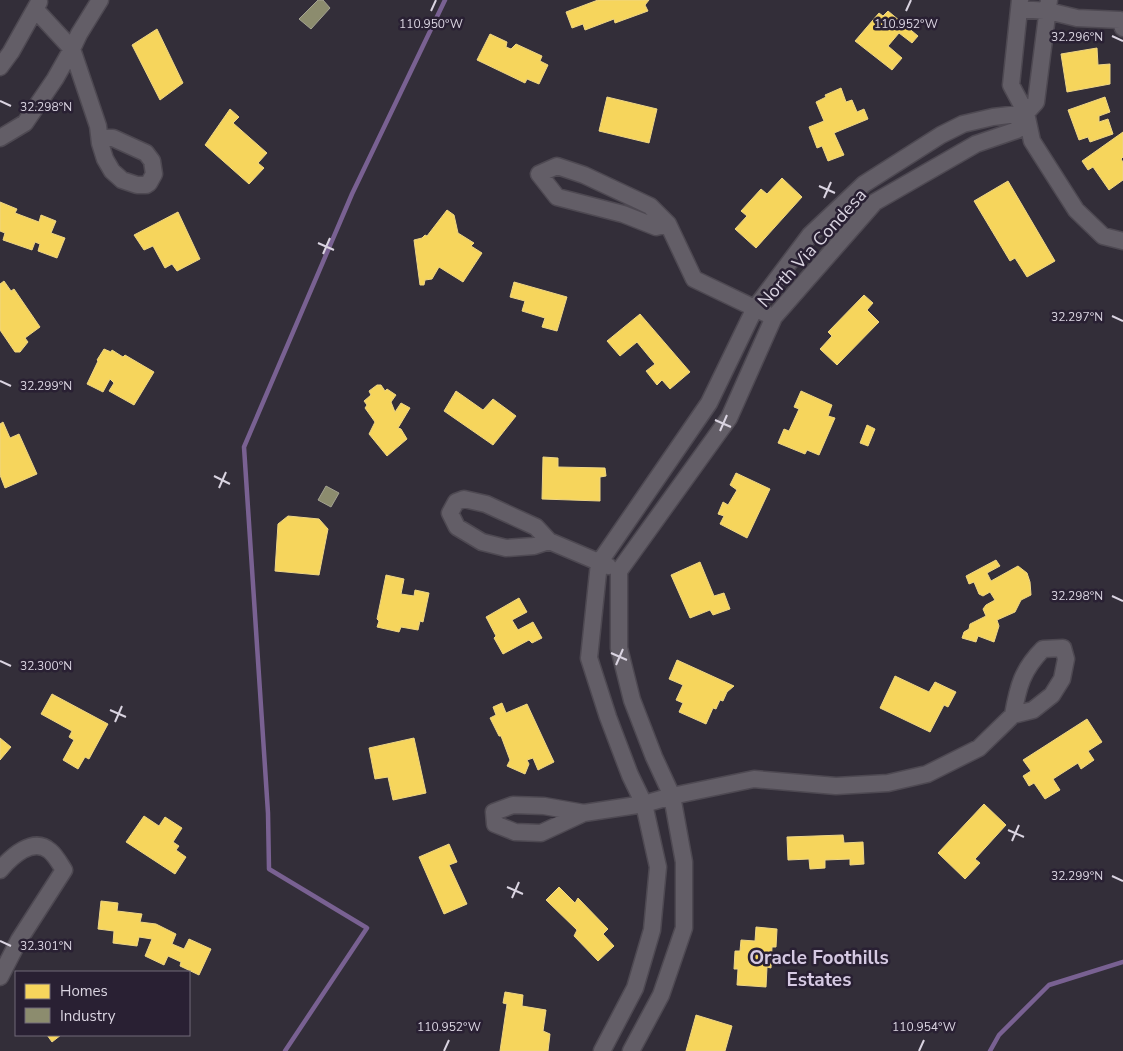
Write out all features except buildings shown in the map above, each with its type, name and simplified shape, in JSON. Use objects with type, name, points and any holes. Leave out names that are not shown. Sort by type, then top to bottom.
[{"type":"street","points":[[0,138],[24,123],[55,79],[100,0]]},
{"type":"street","points":[[1123,28],[1120,20],[1077,18],[1049,6],[1019,4],[1010,84],[1026,113],[1032,141],[1076,210],[1104,236],[1123,241]]},
{"type":"street","points":[[0,68],[38,5],[72,49],[98,126],[100,138]]},
{"type":"street","points":[[1026,113],[1036,102],[1049,6]]},
{"type":"street","name":"North Via Condesa","points":[[602,1051],[635,988],[652,930],[658,867],[644,804],[630,776],[608,718],[589,658],[599,563],[709,403],[755,308],[810,235],[864,184],[941,135],[963,124],[994,117],[1026,113]]},
{"type":"street","name":"North Via Condesa","points":[[619,571],[729,418],[774,318],[875,202],[976,144],[1016,130],[1026,113]]},
{"type":"street","points":[[668,224],[656,226],[623,214],[557,197],[539,174],[557,166],[584,175],[650,206],[668,224],[694,279],[774,318]]},
{"type":"street","points":[[549,541],[534,546],[506,548],[482,542],[457,527],[450,513],[456,502],[464,499],[486,504],[536,527],[549,541],[619,571],[619,648],[632,700],[654,757],[672,796],[684,862],[684,928],[662,994],[631,1051]]},
{"type":"street","points":[[584,813],[644,804],[672,796],[754,779],[836,786],[888,783],[927,774],[979,748],[1014,715]]},
{"type":"street","points":[[0,870],[7,861],[28,847],[38,845],[49,850],[64,870],[19,940],[0,977]]},
{"type":"waterway","points":[[285,1051],[367,928],[269,869],[268,813],[244,447],[352,194],[445,0]]},
{"type":"waterway","points":[[990,1051],[999,1035],[1049,985],[1123,962]]},
{"type":"district","name":"Oracle Foothills Estates","points":[[819,969]]}]
